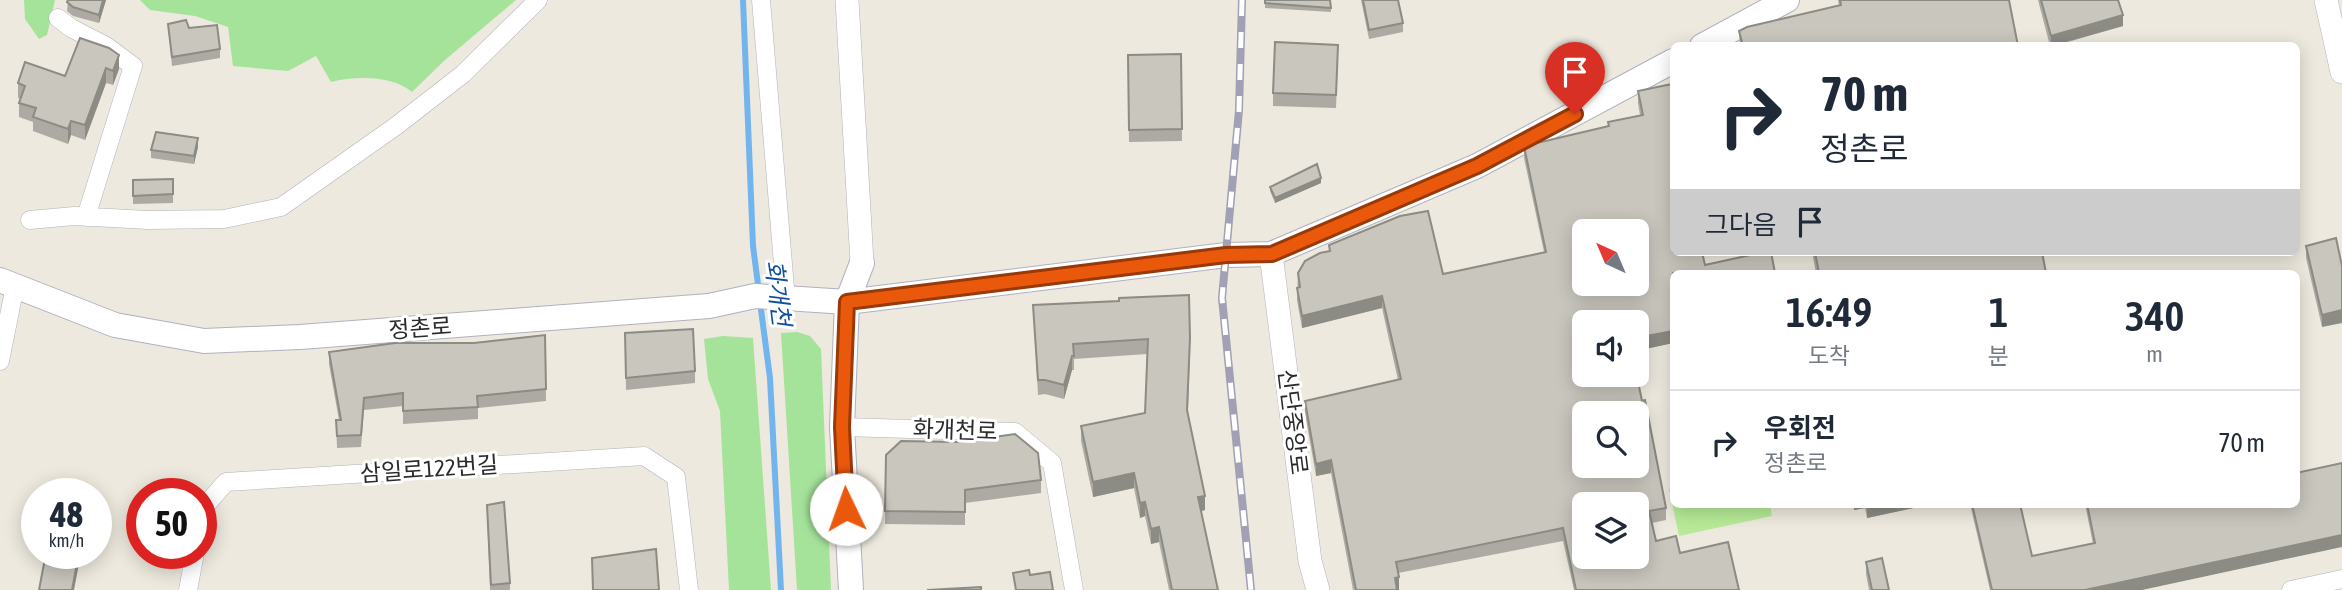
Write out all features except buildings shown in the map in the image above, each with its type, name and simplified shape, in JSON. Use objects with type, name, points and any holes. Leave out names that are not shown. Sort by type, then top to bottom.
[{"type":"main road","points":[[1709,42],[1787,0]]},
{"type":"main road","name":"정촌로","points":[[8,283],[115,325],[204,341],[300,337],[709,306],[772,297],[847,302],[1226,255],[1272,254],[1477,166],[1670,63]]},
{"type":"main road","points":[[850,590],[842,427],[847,302],[862,263]]},
{"type":"street","points":[[30,220],[86,217],[148,220],[224,219],[281,207],[397,126],[463,74],[538,0]]},
{"type":"street","points":[[761,0],[772,297]]},
{"type":"street","points":[[847,0],[862,263]]},
{"type":"street","points":[[2326,0],[2342,72]]},
{"type":"street","points":[[58,18],[106,46],[133,66],[86,217]]},
{"type":"street","name":"산단중앙로","points":[[1272,254],[1310,561],[1318,590]]},
{"type":"street","points":[[0,361],[8,283]]},
{"type":"street","name":"화개천로","points":[[842,427],[1015,432],[1052,463],[1074,590]]},
{"type":"street","name":"삼일로122번길","points":[[217,492],[226,482],[644,456],[676,477],[689,590]]},
{"type":"street","points":[[188,590],[192,569]]},
{"type":"street","points":[[2291,590],[2342,579]]},
{"type":"green space","points":[[24,0],[55,0],[47,35],[39,39],[25,19]]},
{"type":"green space","points":[[140,0],[516,0],[445,60],[412,92],[394,82],[373,78],[331,82],[316,56],[288,71],[233,66],[228,27],[195,16],[150,10]]},
{"type":"green space","points":[[797,332],[810,336],[821,349],[831,590],[797,590],[781,333]]},
{"type":"green space","points":[[723,336],[753,338],[771,590],[729,590],[720,411],[708,379],[704,339]]},
{"type":"green space","points":[[1673,508],[1771,508],[1772,516],[1679,536]]},
{"type":"waterway","name":"화개천","points":[[743,0],[753,246],[759,292]]},
{"type":"waterway","name":"화개천","points":[[760,302],[770,378],[781,590]]},
{"type":"railway","points":[[1242,0],[1239,110],[1222,298],[1251,590]]},
{"type":"route","points":[[846,509],[842,427],[847,302],[1226,255],[1272,254],[1477,166],[1575,114]]}]
